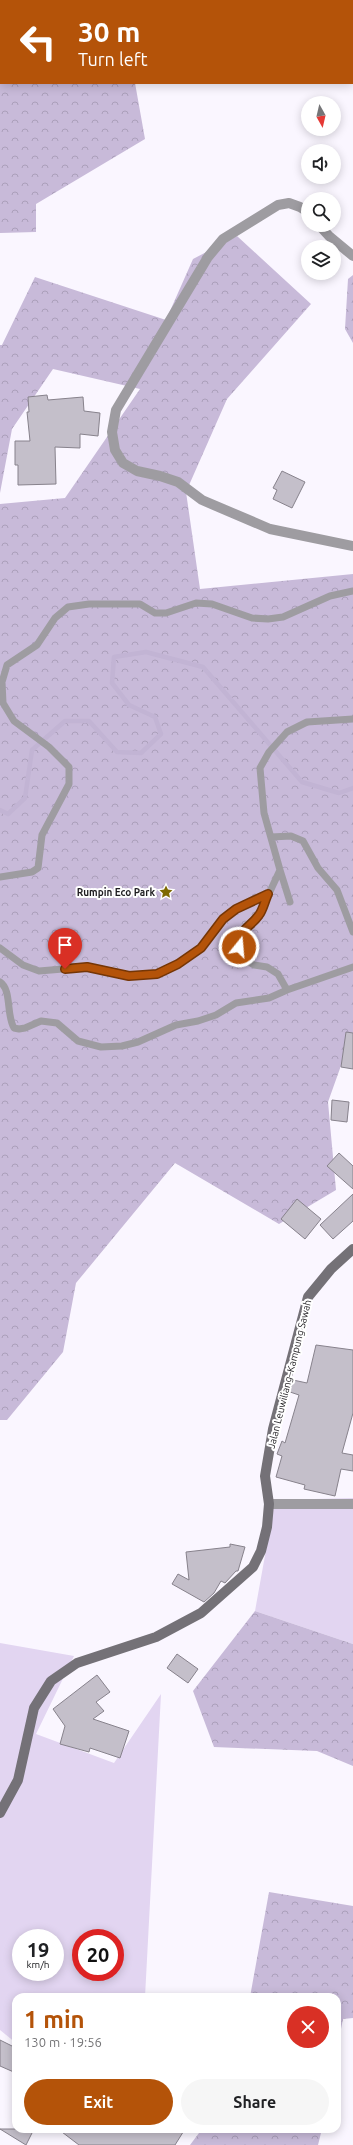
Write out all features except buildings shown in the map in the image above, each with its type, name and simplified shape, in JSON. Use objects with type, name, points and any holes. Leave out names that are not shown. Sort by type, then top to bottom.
[{"type":"main road","name":"Jalan Leuwiliang–Kampung Sawah","points":[[0,1813],[18,1780],[34,1708],[51,1681],[77,1663],[156,1637],[201,1613],[253,1567],[260,1551],[267,1527],[269,1504],[265,1476],[273,1429],[308,1297],[331,1269],[353,1250]]},
{"type":"street","points":[[301,208],[289,203],[278,205],[223,239],[208,257],[116,410],[112,432],[115,450],[123,463],[136,471],[160,476],[178,482],[202,500],[270,529],[353,546]]},
{"type":"street","points":[[326,232],[353,256]]},
{"type":"street","points":[[269,1504],[353,1504]]},
{"type":"lane","points":[[0,878],[32,872],[38,868],[42,835],[69,784],[69,767],[34,734],[14,721],[3,702],[2,682],[8,666],[36,644],[55,618],[68,607],[90,604],[140,604],[155,613],[166,613],[196,603],[212,604],[252,618],[268,619],[283,617],[330,596],[353,591]]},
{"type":"lane","points":[[290,902],[264,813],[260,768],[269,752],[287,732],[307,722],[353,719]]},
{"type":"lane","points":[[271,837],[291,836],[303,841],[318,868],[337,890],[353,932]]},
{"type":"lane","points":[[280,870],[259,915],[246,926],[239,936],[239,947],[244,959],[254,965],[267,967],[278,974],[286,990]]},
{"type":"lane","points":[[0,948],[23,966],[39,971],[87,967],[129,976],[157,974],[178,964],[201,948],[223,919],[236,909],[268,894]]},
{"type":"lane","points":[[0,982],[4,986],[6,992],[10,1016],[14,1028],[19,1030],[41,1021],[57,1023],[78,1041],[101,1047],[122,1046],[138,1042],[176,1025],[198,1022],[216,1015],[236,1003],[269,998],[286,990],[353,967]]},
{"type":"shaded area","points":[[353,1498],[353,1644],[255,1611],[275,1500]]},
{"type":"shaded area","points":[[0,1643],[74,1656],[36,1734],[114,1763],[161,1694],[145,1993],[12,1993],[12,2040],[0,2030]]},
{"type":"green space","points":[[0,84],[135,84],[145,139],[36,204],[36,232],[0,233]]},
{"type":"green space","points":[[237,236],[311,304],[227,399],[186,492],[200,589],[353,574],[353,1032],[328,1102],[336,1190],[279,1224],[175,1163],[76,1283],[63,1352],[7,1420],[0,1420],[0,504],[65,498],[140,389],[53,369],[12,429],[0,493],[0,345],[2,345],[35,277],[166,320],[193,259]]},
{"type":"green space","points":[[353,275],[353,343],[345,329],[348,279]]},
{"type":"green space","points":[[255,1611],[353,1644],[353,1766],[317,1751],[214,1747],[193,1691]]},
{"type":"green space","points":[[269,1892],[353,1906],[353,2018],[343,2019],[341,2029],[341,1993],[251,1993]]},
{"type":"green space","points":[[199,2133],[321,2133],[318,2145],[190,2145]]},
{"type":"waterway","points":[[0,810],[8,814],[25,798],[32,750],[65,721],[89,721],[117,752],[141,753],[161,734],[155,717],[129,705],[112,683],[114,657],[146,652],[203,667],[302,782],[339,793],[353,788]]},
{"type":"place","name":"Rumpin Eco Park","points":[[166,892]]},
{"type":"route","points":[[65,969],[87,967],[129,976],[157,974],[178,964],[201,948],[223,919],[236,909],[255,898],[268,894],[259,915],[246,926],[239,936],[239,947]]}]
